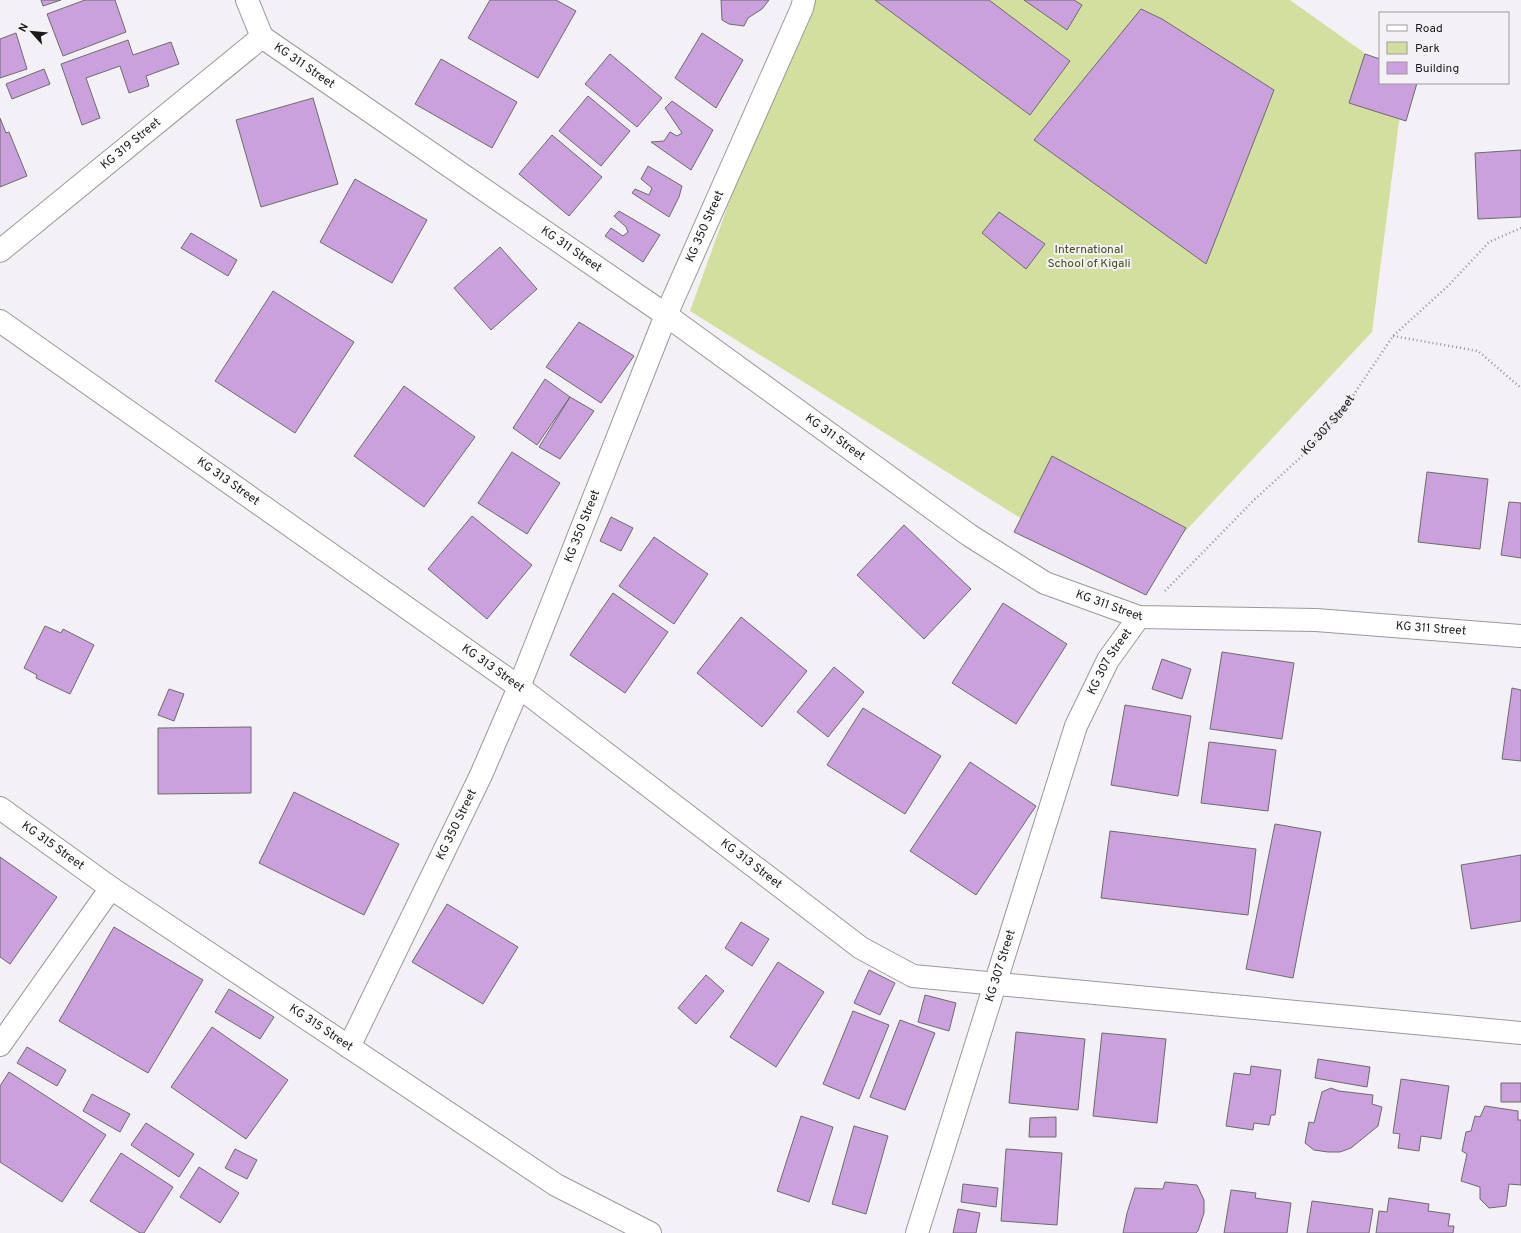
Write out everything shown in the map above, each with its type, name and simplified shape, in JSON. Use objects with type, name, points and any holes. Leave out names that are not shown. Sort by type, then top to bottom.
[{"type":"street","name":"KG 311 Street","points":[[248,0],[262,37],[666,315],[975,539],[1045,583],[1139,618],[1316,620],[1521,636]]},
{"type":"street","name":"KG 350 Street","points":[[349,1047],[481,775],[518,687],[666,315],[802,8],[804,0]]},
{"type":"street","name":"KG 319 Street","points":[[0,251],[262,37]]},
{"type":"street","name":"KG 313 Street","points":[[0,321],[518,687],[862,948],[913,976],[1521,1033]]},
{"type":"street","name":"KG 307 Street","points":[[917,1233],[1076,726],[1108,660],[1139,618]]},
{"type":"street","name":"KG 315 Street","points":[[0,808],[111,888],[556,1185],[650,1233]]},
{"type":"street","points":[[0,1045],[111,888]]},
{"type":"path","name":"KG 307 Street","points":[[1139,618],[1255,499],[1300,458],[1342,412],[1393,336],[1449,285],[1489,242],[1521,228]]},
{"type":"path","points":[[1393,336],[1478,351],[1521,388]]},
{"type":"green space","name":"International School of Kigali","points":[[802,0],[1290,0],[1379,63],[1379,84],[1404,84],[1372,332],[1132,588],[690,311]]},
{"type":"building","points":[[41,0],[61,0],[43,6]]},
{"type":"building","points":[[85,0],[115,0],[126,32],[63,56],[47,14]]},
{"type":"building","points":[[490,0],[556,0],[576,11],[538,78],[468,38]]},
{"type":"building","points":[[721,0],[769,0],[762,9],[748,18],[744,26],[729,24],[722,20]]},
{"type":"building","points":[[875,0],[989,0],[1070,61],[1030,115]]},
{"type":"building","points":[[1024,0],[1074,0],[1082,5],[1067,30]]},
{"type":"building","points":[[1141,9],[1162,19],[1274,90],[1206,264],[1034,140]]},
{"type":"building","points":[[16,33],[27,69],[0,78],[0,39]]},
{"type":"building","points":[[702,33],[743,60],[716,108],[675,78]]},
{"type":"building","points":[[128,40],[133,55],[171,42],[179,64],[146,76],[149,86],[129,93],[120,66],[86,78],[100,118],[82,125],[61,64]]},
{"type":"building","points":[[610,54],[662,98],[637,127],[585,84]]},
{"type":"building","points":[[1365,54],[1379,59],[1379,84],[1417,84],[1406,121],[1349,103]]},
{"type":"building","points":[[441,59],[517,102],[492,148],[415,104]]},
{"type":"building","points":[[44,69],[50,84],[12,99],[6,84]]},
{"type":"building","points":[[588,96],[630,131],[601,166],[559,131]]},
{"type":"building","points":[[313,98],[338,184],[261,207],[236,120]]},
{"type":"building","points":[[672,101],[713,130],[691,170],[651,142],[664,141],[670,132],[677,136],[682,133],[665,108]]},
{"type":"building","points":[[0,118],[6,133],[9,132],[27,176],[0,187]]},
{"type":"building","points":[[552,135],[602,177],[569,216],[519,174]]},
{"type":"building","points":[[1521,150],[1521,217],[1478,219],[1475,153]]},
{"type":"building","points":[[648,166],[682,186],[679,197],[669,217],[632,193],[635,189],[649,195],[652,188],[641,179]]},
{"type":"building","points":[[355,179],[427,220],[392,283],[320,242]]},
{"type":"building","points":[[619,211],[660,235],[643,262],[605,236],[611,228],[623,236],[628,232],[626,227],[614,216]]},
{"type":"building","points":[[999,212],[1045,244],[1026,269],[982,233]]},
{"type":"building","points":[[191,233],[237,260],[228,276],[181,248]]},
{"type":"building","points":[[500,247],[537,289],[491,330],[454,288]]},
{"type":"building","points":[[273,291],[354,342],[295,433],[215,381]]},
{"type":"building","points":[[579,322],[634,356],[601,403],[546,367]]},
{"type":"building","points":[[545,379],[570,397],[537,445],[513,428]]},
{"type":"building","points":[[404,386],[475,437],[424,507],[354,456]]},
{"type":"building","points":[[570,397],[594,411],[560,459],[539,447]]},
{"type":"building","points":[[512,452],[560,483],[527,534],[478,503]]},
{"type":"building","points":[[1052,456],[1186,528],[1146,595],[1014,532]]},
{"type":"building","points":[[1427,472],[1488,479],[1480,549],[1418,542]]},
{"type":"building","points":[[1509,502],[1521,503],[1521,558],[1501,555]]},
{"type":"building","points":[[472,516],[532,565],[487,619],[428,569]]},
{"type":"building","points":[[611,517],[633,528],[621,551],[600,541]]},
{"type":"building","points":[[904,525],[971,589],[924,639],[857,575]]},
{"type":"building","points":[[654,537],[708,574],[674,624],[619,586]]},
{"type":"building","points":[[613,593],[668,632],[625,693],[570,655]]},
{"type":"building","points":[[1003,603],[1067,644],[1016,724],[952,683]]},
{"type":"building","points":[[741,617],[807,671],[762,727],[697,673]]},
{"type":"building","points":[[45,626],[61,633],[63,629],[94,645],[70,694],[36,678],[37,675],[24,668]]},
{"type":"building","points":[[1222,652],[1294,663],[1282,739],[1210,729]]},
{"type":"building","points":[[1162,659],[1191,669],[1182,699],[1152,689]]},
{"type":"building","points":[[834,667],[864,692],[828,737],[797,712]]},
{"type":"building","points":[[1512,688],[1521,690],[1521,761],[1502,759]]},
{"type":"building","points":[[169,689],[184,694],[174,721],[158,715]]},
{"type":"building","points":[[1125,705],[1191,716],[1178,796],[1111,785]]},
{"type":"building","points":[[863,708],[941,756],[905,814],[827,765]]},
{"type":"building","points":[[251,727],[251,793],[158,794],[158,728]]},
{"type":"building","points":[[1209,742],[1276,750],[1268,811],[1201,803]]},
{"type":"building","points":[[970,762],[1036,806],[976,895],[910,851]]},
{"type":"building","points":[[294,792],[399,844],[364,915],[259,863]]},
{"type":"building","points":[[1275,824],[1321,832],[1293,978],[1246,969]]},
{"type":"building","points":[[1110,831],[1256,849],[1248,915],[1101,898]]},
{"type":"building","points":[[1521,855],[1521,921],[1471,929],[1461,865]]},
{"type":"building","points":[[0,857],[57,897],[10,964],[0,957]]},
{"type":"building","points":[[447,904],[518,947],[483,1004],[412,962]]},
{"type":"building","points":[[741,922],[769,939],[752,966],[725,948]]},
{"type":"building","points":[[114,927],[203,980],[148,1073],[59,1021]]},
{"type":"building","points":[[778,962],[824,992],[776,1067],[730,1037]]},
{"type":"building","points":[[869,970],[895,983],[880,1015],[854,1003]]},
{"type":"building","points":[[706,975],[724,991],[696,1024],[678,1008]]},
{"type":"building","points":[[229,989],[274,1017],[260,1039],[215,1012]]},
{"type":"building","points":[[925,995],[956,1003],[949,1031],[918,1022]]},
{"type":"building","points":[[853,1011],[889,1025],[859,1099],[823,1084]]},
{"type":"building","points":[[900,1020],[935,1033],[905,1110],[870,1097]]},
{"type":"building","points":[[212,1027],[288,1080],[246,1139],[171,1087]]},
{"type":"building","points":[[1016,1032],[1085,1039],[1078,1110],[1009,1103]]},
{"type":"building","points":[[1102,1033],[1166,1039],[1157,1123],[1093,1116]]},
{"type":"building","points":[[27,1047],[66,1070],[57,1086],[17,1063]]},
{"type":"building","points":[[1318,1059],[1370,1067],[1367,1087],[1315,1078]]},
{"type":"building","points":[[1251,1066],[1281,1070],[1275,1115],[1271,1115],[1269,1125],[1254,1123],[1253,1130],[1226,1126],[1234,1073],[1250,1075]]},
{"type":"building","points":[[9,1072],[106,1135],[62,1202],[0,1162],[0,1086]]},
{"type":"building","points":[[1401,1079],[1449,1086],[1441,1139],[1421,1136],[1419,1151],[1398,1148],[1400,1134],[1393,1133]]},
{"type":"building","points":[[1501,1083],[1521,1083],[1521,1102],[1501,1102]]},
{"type":"building","points":[[1331,1088],[1339,1091],[1373,1095],[1372,1104],[1382,1107],[1378,1126],[1351,1148],[1340,1152],[1314,1150],[1305,1143],[1309,1122],[1314,1123],[1322,1092]]},
{"type":"building","points":[[92,1094],[130,1114],[120,1132],[83,1111]]},
{"type":"building","points":[[1485,1106],[1518,1111],[1518,1120],[1521,1120],[1521,1185],[1509,1184],[1506,1206],[1489,1208],[1480,1199],[1480,1187],[1461,1181],[1467,1154],[1462,1151],[1466,1132],[1471,1131],[1475,1116],[1480,1117]]},
{"type":"building","points":[[801,1116],[833,1127],[809,1202],[777,1191]]},
{"type":"building","points":[[1056,1117],[1056,1137],[1029,1137],[1030,1118]]},
{"type":"building","points":[[146,1123],[194,1154],[179,1177],[131,1145]]},
{"type":"building","points":[[854,1126],[888,1136],[866,1214],[832,1204]]},
{"type":"building","points":[[235,1149],[257,1160],[247,1179],[225,1168]]},
{"type":"building","points":[[1006,1149],[1062,1153],[1057,1225],[1001,1221]]},
{"type":"building","points":[[121,1153],[173,1187],[144,1233],[140,1233],[90,1201]]},
{"type":"building","points":[[199,1167],[239,1193],[220,1223],[180,1197]]},
{"type":"building","points":[[1165,1182],[1197,1185],[1204,1200],[1204,1213],[1198,1231],[1196,1233],[1123,1233],[1127,1213],[1135,1188],[1163,1189]]},
{"type":"building","points":[[963,1184],[998,1188],[996,1207],[961,1202]]},
{"type":"building","points":[[1231,1190],[1256,1193],[1255,1198],[1291,1203],[1287,1233],[1224,1233]]},
{"type":"building","points":[[1389,1198],[1429,1204],[1428,1211],[1450,1214],[1448,1226],[1454,1226],[1453,1233],[1376,1233],[1379,1211],[1387,1212]]},
{"type":"building","points":[[1312,1201],[1373,1209],[1369,1233],[1307,1233]]},
{"type":"building","points":[[958,1209],[980,1213],[976,1233],[953,1233]]}]
